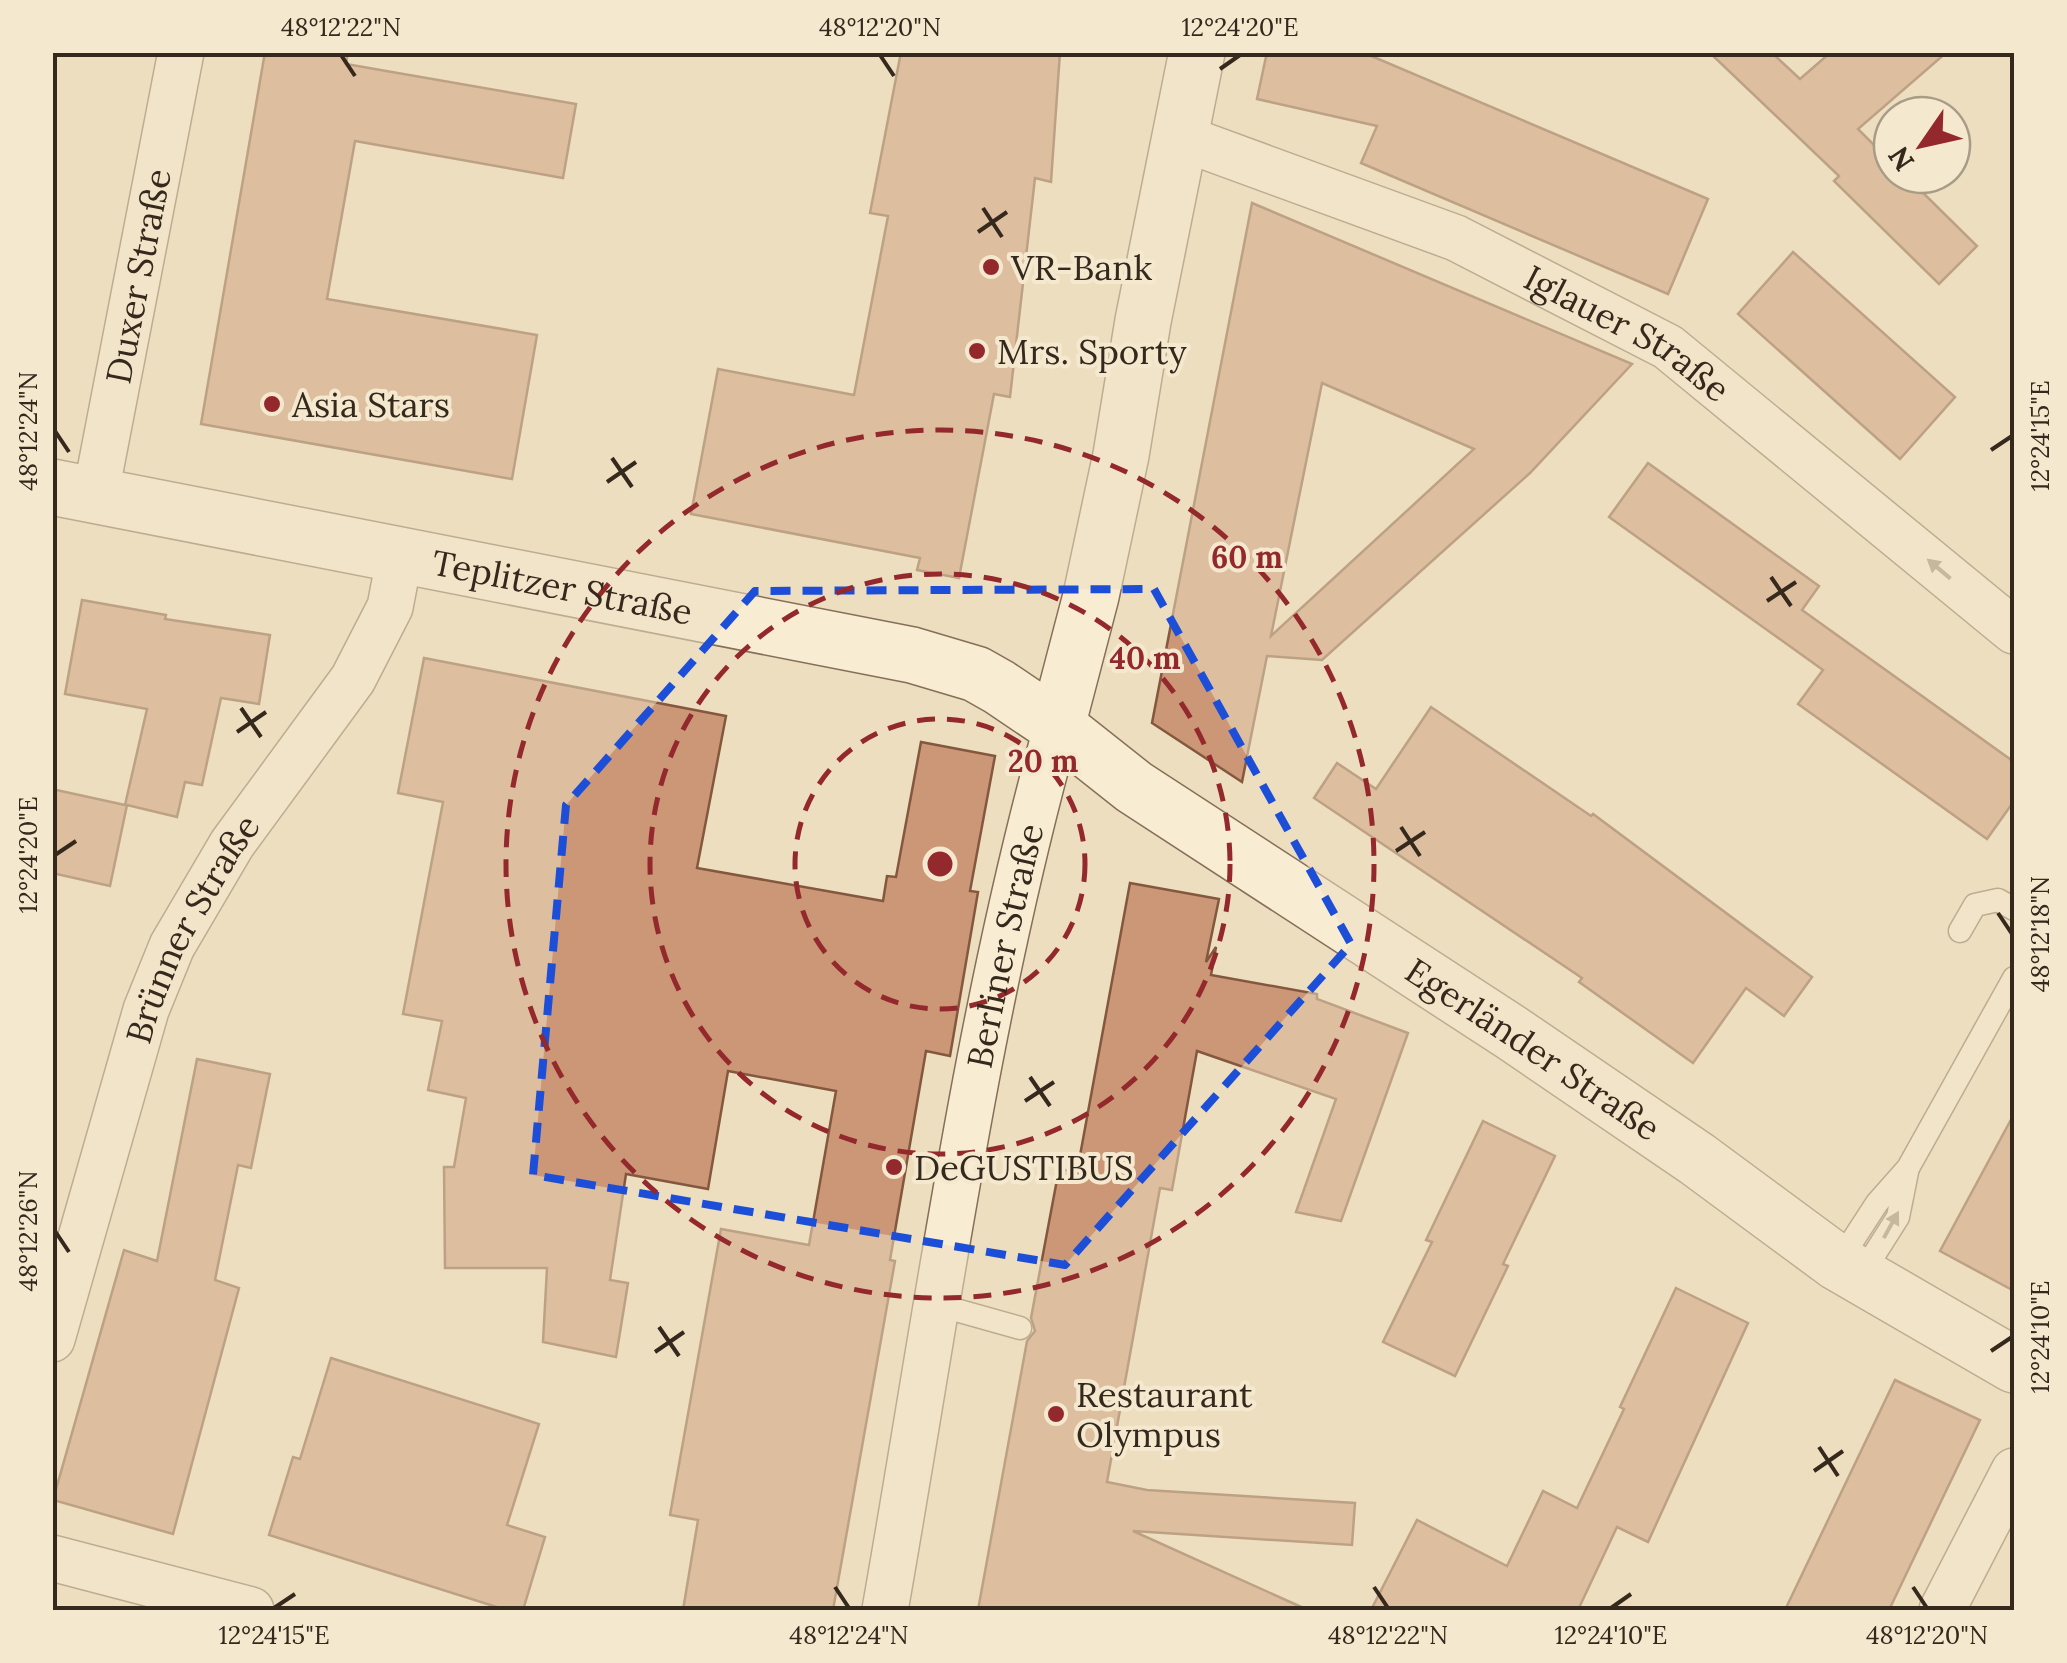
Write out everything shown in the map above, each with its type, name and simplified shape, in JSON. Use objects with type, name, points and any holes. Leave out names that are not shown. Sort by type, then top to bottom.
[{"type":"street","name":"Duxer Straße","points":[[74,492],[182,52]]},
{"type":"street","name":"Berliner Straße","points":[[884,1610],[966,1133],[1023,846],[1091,596],[1197,52]]},
{"type":"street","name":"Iglauer Straße","points":[[1180,137],[1456,238],[1668,347],[2014,631]]},
{"type":"street","name":"Teplitzer Straße","points":[[74,492],[912,655],[976,674],[1056,726]]},
{"type":"street","name":"Brünner Straße","points":[[52,1339],[146,1010],[172,946],[232,844],[353,679],[390,607],[400,555]]},
{"type":"street","name":"Egerländer Straße","points":[[1056,726],[1134,787],[1258,865],[1682,1149],[1849,1270],[2014,1365]]},
{"type":"street","points":[[1942,1610],[2014,1471]]},
{"type":"street","points":[[52,1558],[251,1610]]},
{"type":"lane","points":[[1960,931],[1975,905],[1998,900],[2014,909]]},
{"type":"lane","points":[[1849,1270],[1877,1204],[1908,1168],[2014,978]]},
{"type":"lane","points":[[938,1305],[1020,1328]]},
{"type":"highlighted area","points":[[1154,589],[1351,944],[1065,1265],[533,1175],[566,805],[755,591]]},
{"type":"building","points":[[265,52],[348,52],[346,64],[576,104],[563,178],[355,141],[327,299],[537,335],[512,479],[201,424]]},
{"type":"building","points":[[901,52],[1060,52],[1051,182],[1035,178],[1010,397],[994,394],[959,578],[917,570],[920,558],[691,514],[718,369],[854,395],[888,216],[870,213]]},
{"type":"building","points":[[1267,52],[1362,52],[1708,199],[1668,294],[1361,163],[1377,126],[1257,99]]},
{"type":"building","points":[[1709,52],[1771,52],[1800,79],[1831,52],[1947,52],[1897,95],[1872,95],[1872,117],[1858,129],[1872,143],[1872,195],[1925,195],[1977,246],[1939,284],[1834,181],[1839,176]]},
{"type":"building","points":[[1252,203],[1632,364],[1530,473],[1322,660],[1267,656],[1242,782],[1152,723]],"holes":[[[1322,383],[1474,449],[1271,636]]]},
{"type":"building","points":[[1793,252],[1955,397],[1900,459],[1738,314]]},
{"type":"building","points":[[1648,463],[1819,586],[1802,610],[2014,762],[2014,801],[1987,839],[1798,704],[1823,670],[1609,517]]},
{"type":"building","points":[[82,600],[166,615],[165,619],[270,635],[259,704],[221,698],[202,785],[185,782],[177,817],[127,805],[110,886],[52,873],[52,789],[125,805],[147,709],[65,694]]},
{"type":"building","points":[[424,658],[726,716],[697,868],[883,901],[887,876],[896,877],[921,742],[995,756],[970,891],[978,892],[950,1056],[926,1051],[890,1260],[895,1261],[833,1610],[683,1610],[698,1520],[670,1515],[721,1229],[809,1245],[836,1091],[728,1071],[708,1189],[626,1174],[610,1280],[628,1283],[616,1357],[543,1342],[547,1268],[445,1268],[444,1167],[454,1167],[466,1098],[428,1090],[442,1021],[403,1014],[443,802],[398,793]]},
{"type":"building","points":[[1431,707],[1593,814],[1812,977],[1784,1016],[1746,988],[1693,1063],[1579,982],[1582,978],[1314,798],[1337,763],[1376,789]]},
{"type":"building","points":[[1130,883],[1219,899],[1206,962],[1216,947],[1211,975],[1317,994],[1317,999],[1408,1033],[1341,1221],[1296,1212],[1336,1099],[1197,1051],[1172,1190],[1160,1188],[1107,1482],[1147,1490],[1355,1503],[1352,1545],[1133,1531],[1308,1610],[978,1610],[1027,1341],[1035,1331],[1031,1318],[1059,1169],[1077,1172]]},
{"type":"building","points":[[197,1059],[270,1074],[251,1168],[238,1165],[215,1280],[239,1288],[173,1534],[53,1500],[124,1250],[157,1261]]},
{"type":"building","points":[[2014,1114],[2014,1291],[1940,1251]]},
{"type":"building","points":[[1483,1121],[1555,1156],[1455,1376],[1383,1342],[1432,1242],[1426,1240]]},
{"type":"building","points":[[1676,1288],[1748,1323],[1648,1542],[1617,1527],[1578,1610],[1371,1610],[1417,1520],[1507,1566],[1543,1491],[1577,1508]]},
{"type":"building","points":[[331,1358],[539,1424],[507,1525],[545,1537],[523,1610],[506,1610],[269,1535],[293,1457],[300,1459]]},
{"type":"building","points":[[1895,1380],[1980,1420],[1889,1610],[1785,1610]]},
{"type":"place","name":"VR-Bank","points":[[991,267]]},
{"type":"place","name":"Mrs. Sporty","points":[[977,351]]},
{"type":"place","name":"Asia Stars","points":[[272,404]]},
{"type":"place","name":"DeGUSTIBUS","points":[[894,1167]]},
{"type":"place","name":"Restaurant Olympus","points":[[1056,1414]]}]
